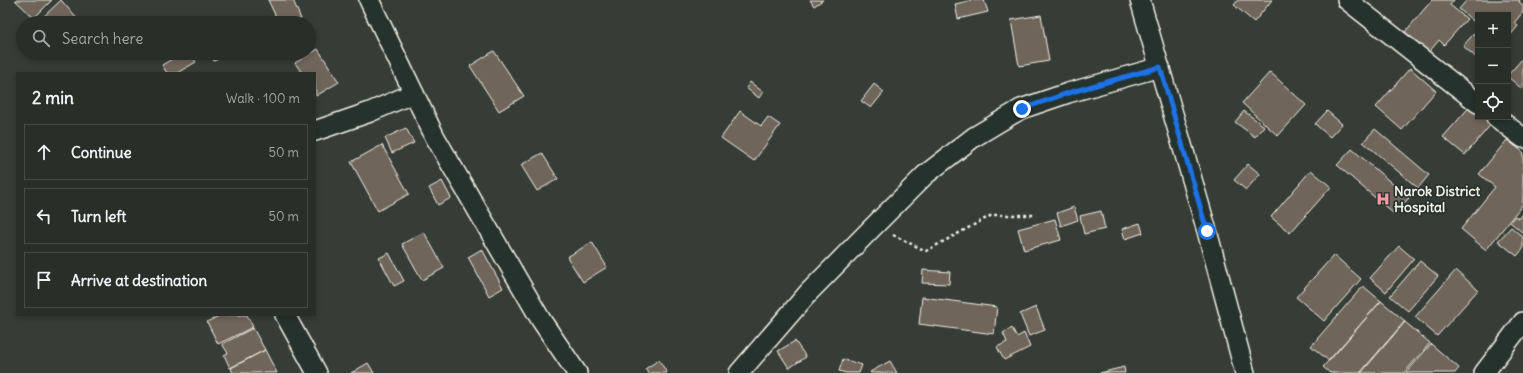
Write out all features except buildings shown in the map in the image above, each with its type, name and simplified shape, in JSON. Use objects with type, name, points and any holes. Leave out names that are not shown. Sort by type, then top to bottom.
[{"type":"street","points":[[369,0],[435,137],[541,320],[577,373]]},
{"type":"street","points":[[1140,0],[1207,231],[1245,373]]},
{"type":"street","points":[[1347,0],[1475,101]]},
{"type":"street","points":[[739,373],[809,292],[874,226],[925,175],[974,137],[1022,109],[1068,93],[1160,67]]},
{"type":"street","points":[[316,131],[370,112],[414,93]]},
{"type":"street","points":[[1500,120],[1523,138]]},
{"type":"street","points":[[286,316],[317,373]]},
{"type":"street","points":[[1484,373],[1523,322]]},
{"type":"path","points":[[874,226],[926,251],[992,215],[1035,215]]},
{"type":"place","name":"Narok District Hospital","points":[[1383,199]]},
{"type":"route","points":[[1022,109],[1068,93],[1160,67],[1207,231]]}]
